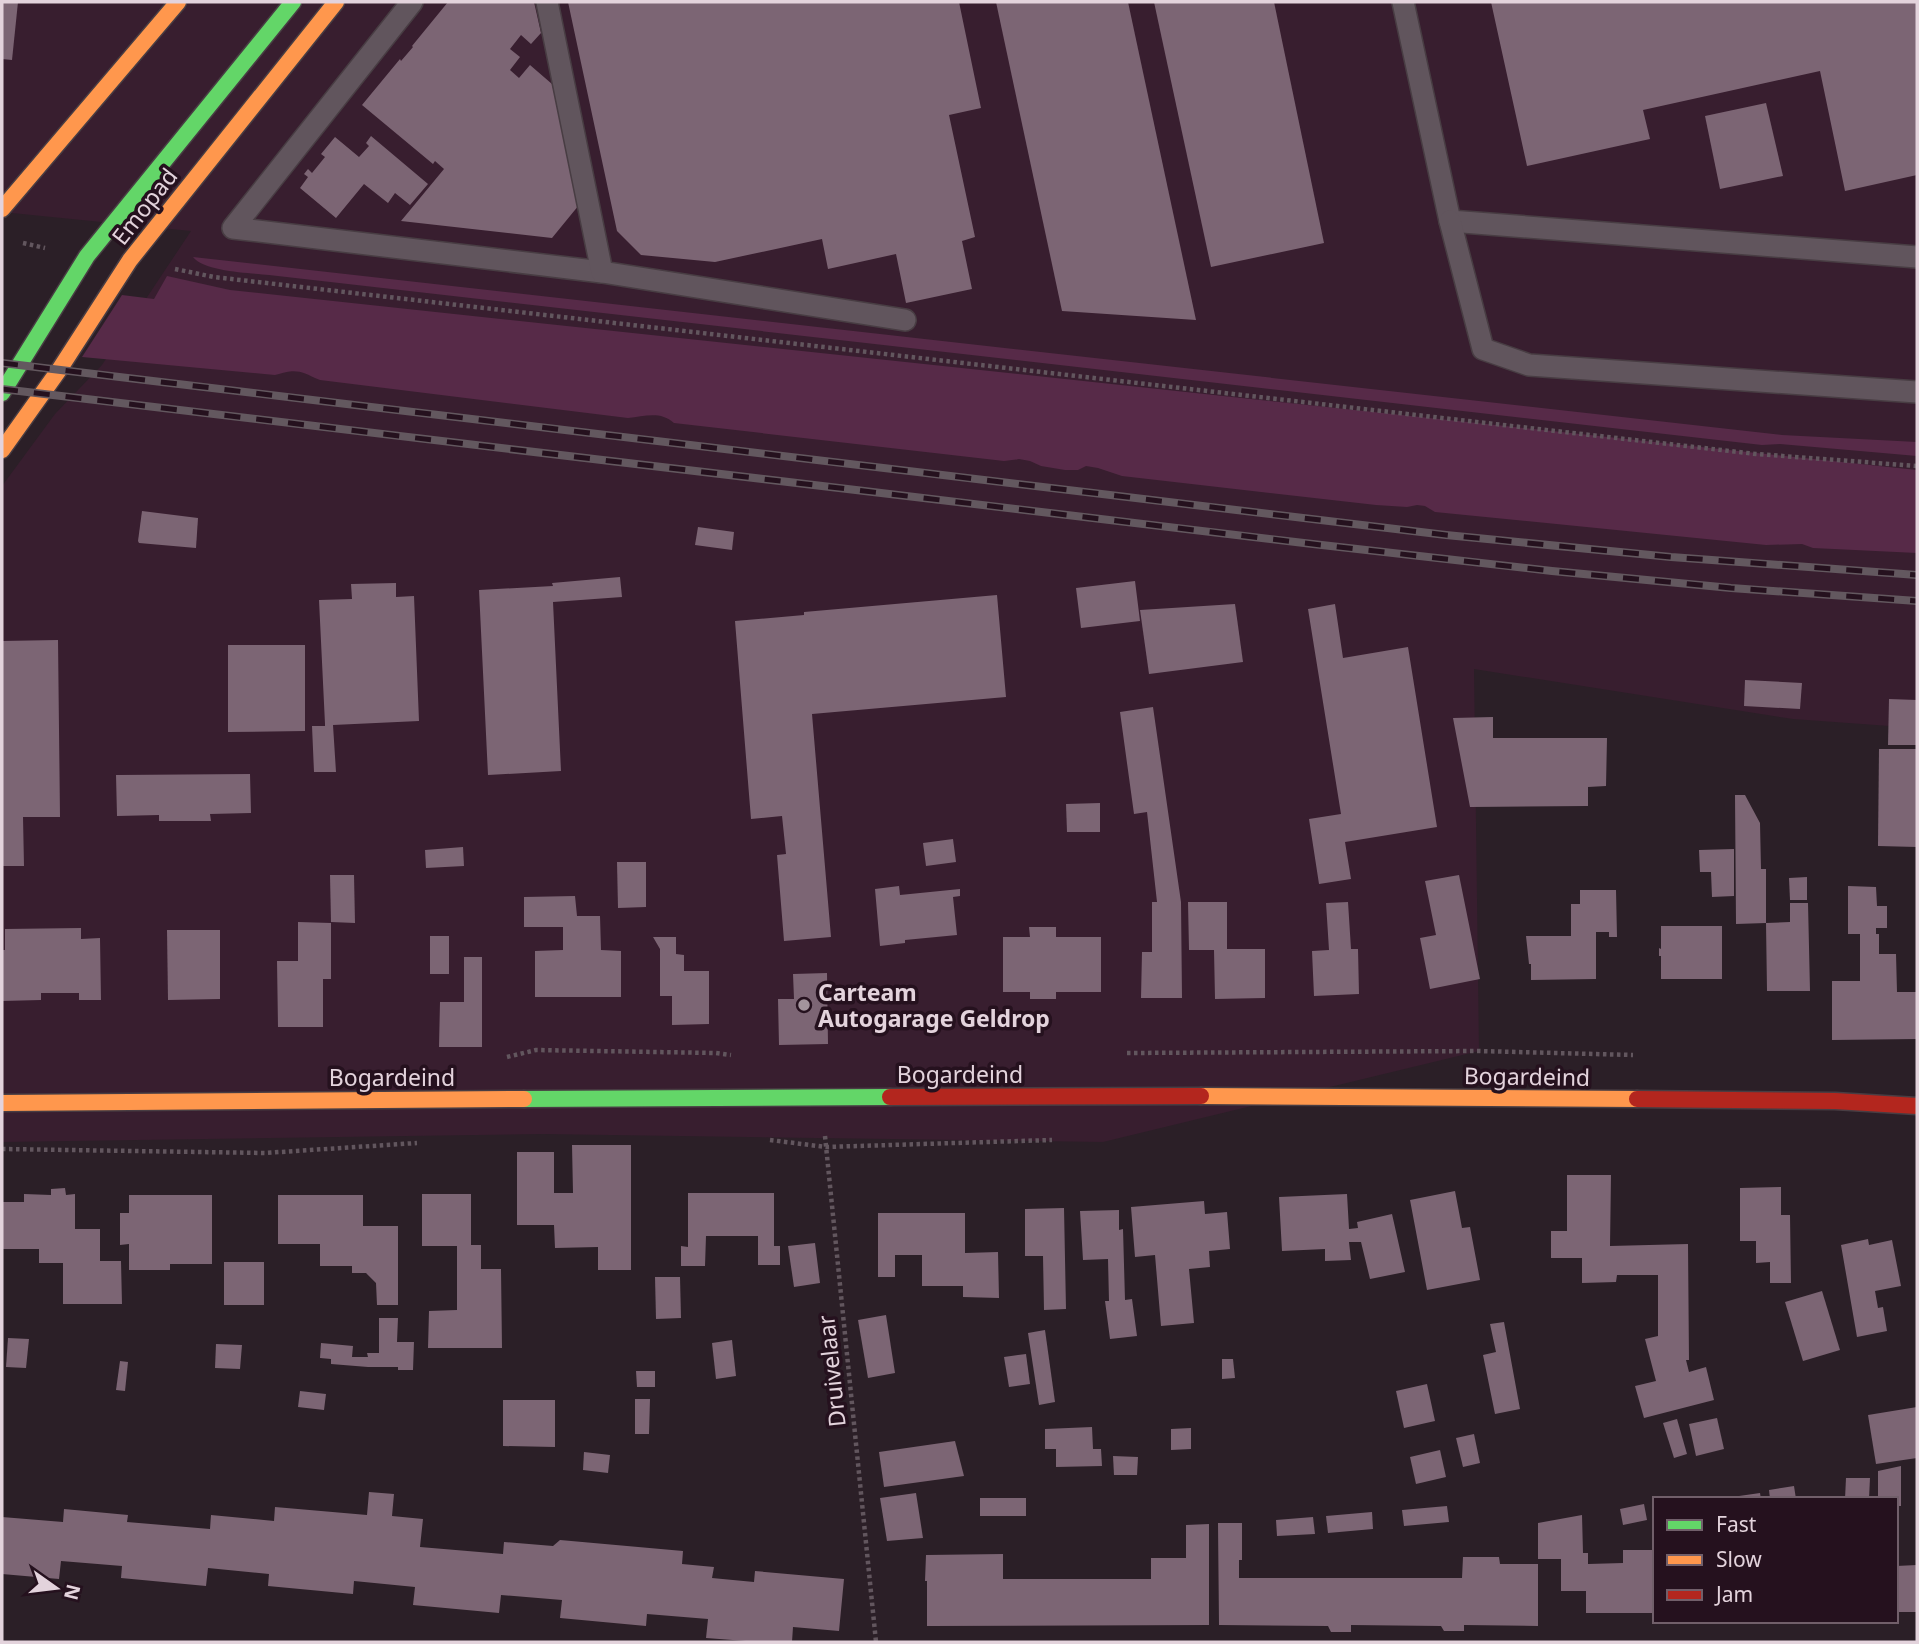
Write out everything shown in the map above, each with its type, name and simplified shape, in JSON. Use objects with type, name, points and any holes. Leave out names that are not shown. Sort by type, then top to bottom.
[{"type":"street","points":[[2,209],[178,2]]},
{"type":"street","name":"Emopad","points":[[2,393],[87,256],[293,2]]},
{"type":"street","name":"Emopad","points":[[2,450],[64,362],[130,260],[336,2]]},
{"type":"street","name":"Bogardeind","points":[[2,1103],[823,1097],[1362,1097],[1835,1101],[1917,1106]]},
{"type":"lane","points":[[412,2],[233,228],[602,272],[905,320]]},
{"type":"lane","points":[[547,2],[602,272]]},
{"type":"lane","points":[[1403,2],[1450,221],[1483,349],[1529,365],[1917,392]]},
{"type":"lane","points":[[1450,221],[1917,257]]},
{"type":"path","points":[[44,247],[87,256]]},
{"type":"path","points":[[130,260],[214,277],[1756,454],[1917,466]]},
{"type":"path","name":"Druivelaar","points":[[823,1097],[876,1642]]},
{"type":"shaded area","points":[[2,2],[1917,2],[1917,728],[1793,719],[1474,669],[1479,1051],[1103,1142],[543,1134],[2,1142],[2,486],[55,414],[102,365],[191,231],[2,212]]},
{"type":"shaded area","points":[[193,257],[1782,435],[1917,442],[1917,456],[1780,444],[1762,445],[240,272],[207,266]]},
{"type":"shaded area","points":[[167,276],[230,290],[1917,470],[1917,553],[1813,548],[1802,544],[1766,545],[1435,512],[1417,505],[1376,505],[1122,476],[1086,466],[1078,470],[1065,470],[1019,459],[1004,461],[674,423],[658,416],[628,418],[320,380],[298,372],[275,375],[82,357],[122,295],[154,299]]},
{"type":"building","points":[[2,2],[18,2],[12,60],[2,59]]},
{"type":"building","points":[[448,2],[534,2],[541,33],[531,44],[521,35],[510,49],[520,57],[510,70],[519,78],[530,65],[552,84],[579,205],[552,238],[401,221],[444,169],[435,161],[433,164],[362,105]]},
{"type":"building","points":[[568,2],[959,2],[981,108],[949,115],[975,237],[962,241],[972,289],[906,303],[896,254],[828,269],[822,239],[715,262],[641,255],[617,231]]},
{"type":"building","points":[[996,2],[1128,2],[1196,320],[1062,311]]},
{"type":"building","points":[[1154,2],[1274,2],[1324,243],[1211,267]]},
{"type":"building","points":[[1491,2],[1917,2],[1917,175],[1845,191],[1820,71],[1643,110],[1650,139],[1527,166]]},
{"type":"building","points":[[1766,103],[1783,176],[1720,189],[1705,116]]},
{"type":"building","points":[[371,136],[428,184],[410,205],[395,193],[388,203],[364,184],[336,218],[300,188],[308,177],[304,174],[308,169],[312,173],[325,157],[321,154],[335,137],[359,157],[369,146],[366,143]]},
{"type":"building","points":[[142,511],[198,518],[196,548],[139,543]]},
{"type":"building","points":[[698,527],[734,532],[732,550],[695,545]]},
{"type":"building","points":[[620,577],[622,597],[553,602],[561,771],[488,775],[479,590],[553,586],[552,583]]},
{"type":"building","points":[[1135,581],[1140,621],[1081,628],[1076,588]]},
{"type":"building","points":[[396,583],[396,597],[414,596],[419,721],[333,725],[336,772],[314,772],[312,726],[325,726],[319,600],[352,599],[351,584]]},
{"type":"building","points":[[997,595],[1006,697],[812,714],[831,937],[784,941],[777,855],[786,854],[782,816],[751,819],[735,621],[804,615],[804,612]]},
{"type":"building","points":[[1235,604],[1243,662],[1149,674],[1140,610]]},
{"type":"building","points":[[1335,604],[1343,658],[1408,647],[1437,827],[1345,842],[1351,879],[1319,884],[1309,819],[1341,814],[1308,609]]},
{"type":"building","points":[[58,640],[60,817],[23,817],[24,866],[2,866],[2,641]]},
{"type":"building","points":[[228,645],[305,645],[305,731],[228,732]]},
{"type":"building","points":[[1745,680],[1802,683],[1800,709],[1744,706]]},
{"type":"building","points":[[1889,699],[1917,700],[1917,745],[1888,745]]},
{"type":"building","points":[[1153,707],[1181,902],[1182,998],[1141,998],[1142,952],[1152,952],[1152,902],[1157,902],[1147,812],[1134,814],[1120,712]]},
{"type":"building","points":[[1493,717],[1493,738],[1607,738],[1606,786],[1588,787],[1588,806],[1470,807],[1453,718]]},
{"type":"building","points":[[1879,749],[1917,749],[1917,847],[1878,846]]},
{"type":"building","points":[[250,774],[251,813],[210,814],[211,821],[159,821],[159,815],[117,816],[116,775]]},
{"type":"building","points":[[1735,795],[1745,795],[1760,823],[1761,869],[1766,869],[1766,923],[1736,924]]},
{"type":"building","points":[[1100,803],[1100,832],[1067,832],[1066,804]]},
{"type":"building","points":[[953,839],[956,862],[926,866],[923,843]]},
{"type":"building","points":[[463,847],[464,866],[426,868],[425,850]]},
{"type":"building","points":[[1734,849],[1734,896],[1712,897],[1711,872],[1700,872],[1699,850]]},
{"type":"building","points":[[617,862],[646,862],[646,907],[618,908]]},
{"type":"building","points":[[330,875],[354,875],[355,923],[331,922]]},
{"type":"building","points":[[1459,875],[1480,979],[1430,989],[1420,938],[1436,935],[1425,881]]},
{"type":"building","points":[[1807,877],[1807,900],[1790,900],[1789,878]]},
{"type":"building","points":[[899,886],[900,895],[960,889],[960,896],[953,897],[957,935],[905,940],[905,943],[880,946],[875,889]]},
{"type":"building","points":[[1848,886],[1876,887],[1877,906],[1887,906],[1887,928],[1876,928],[1876,934],[1879,934],[1879,954],[1896,954],[1897,992],[1917,992],[1917,1039],[1832,1040],[1832,981],[1860,981],[1860,934],[1848,934]]},
{"type":"building","points":[[1580,890],[1616,890],[1617,937],[1609,937],[1609,932],[1596,932],[1596,979],[1531,980],[1526,936],[1571,936],[1571,904],[1580,904]]},
{"type":"building","points":[[575,896],[577,916],[600,916],[601,950],[621,951],[621,997],[535,997],[535,951],[563,950],[563,927],[524,927],[524,897]]},
{"type":"building","points":[[1188,902],[1227,902],[1227,949],[1265,949],[1265,998],[1215,999],[1214,950],[1189,950]]},
{"type":"building","points":[[1348,902],[1351,949],[1358,949],[1359,994],[1314,996],[1312,951],[1329,950],[1326,903]]},
{"type":"building","points":[[1790,903],[1808,903],[1810,991],[1767,991],[1766,923],[1790,922]]},
{"type":"building","points":[[298,922],[331,923],[331,979],[323,979],[323,1027],[278,1027],[277,961],[298,961]]},
{"type":"building","points":[[1661,926],[1722,926],[1722,979],[1661,979]]},
{"type":"building","points":[[1029,927],[1056,927],[1056,937],[1101,937],[1101,992],[1056,992],[1056,999],[1030,999],[1030,992],[1003,992],[1003,937],[1030,937]]},
{"type":"building","points":[[81,928],[81,939],[100,938],[101,1000],[79,1000],[79,993],[41,993],[41,1000],[2,1001],[2,950],[5,950],[5,929]]},
{"type":"building","points":[[167,930],[220,930],[220,999],[168,1000]]},
{"type":"building","points":[[430,936],[449,936],[449,974],[430,974]]},
{"type":"building","points":[[653,937],[676,937],[676,954],[684,955],[684,971],[709,971],[709,1024],[672,1025],[672,996],[660,996],[660,949]]},
{"type":"building","points":[[464,957],[482,957],[482,1047],[439,1047],[440,1002],[464,1002]]},
{"type":"building","points":[[827,973],[828,1044],[779,1045],[778,999],[794,999],[793,974]]},
{"type":"building","points":[[572,1145],[631,1145],[631,1270],[598,1270],[598,1247],[555,1248],[554,1225],[517,1225],[517,1152],[554,1152],[554,1193],[573,1193]]},
{"type":"building","points":[[1567,1175],[1611,1175],[1610,1246],[1688,1244],[1689,1360],[1686,1360],[1689,1372],[1706,1367],[1714,1400],[1644,1418],[1635,1386],[1656,1381],[1645,1339],[1658,1336],[1658,1275],[1617,1275],[1616,1282],[1582,1283],[1582,1258],[1551,1258],[1551,1231],[1567,1231]]},
{"type":"building","points":[[1781,1187],[1781,1215],[1790,1215],[1791,1283],[1770,1283],[1770,1262],[1756,1263],[1756,1241],[1740,1241],[1740,1188]]},
{"type":"building","points":[[65,1188],[66,1195],[75,1194],[75,1229],[100,1229],[100,1261],[121,1261],[122,1304],[63,1304],[63,1263],[39,1263],[39,1249],[2,1249],[2,1202],[24,1202],[24,1194],[51,1195],[51,1189]]},
{"type":"building","points":[[1455,1191],[1462,1228],[1470,1227],[1480,1280],[1427,1290],[1410,1200]]},
{"type":"building","points":[[688,1193],[774,1193],[774,1246],[780,1246],[780,1265],[758,1265],[758,1236],[706,1236],[705,1266],[681,1266],[681,1246],[688,1247]]},
{"type":"building","points":[[422,1194],[471,1194],[471,1245],[481,1245],[481,1269],[501,1269],[502,1348],[428,1348],[429,1311],[457,1310],[457,1246],[422,1246]]},
{"type":"building","points":[[1347,1194],[1349,1229],[1358,1228],[1357,1222],[1392,1214],[1405,1272],[1370,1279],[1361,1242],[1349,1242],[1351,1260],[1325,1261],[1325,1249],[1282,1251],[1279,1197]]},
{"type":"building","points":[[129,1195],[212,1195],[212,1264],[170,1264],[170,1270],[129,1270],[129,1244],[120,1245],[120,1213],[129,1213]]},
{"type":"building","points":[[278,1195],[363,1195],[363,1226],[398,1226],[398,1305],[377,1305],[376,1283],[366,1273],[352,1273],[352,1266],[320,1266],[320,1244],[278,1244]]},
{"type":"building","points":[[1204,1201],[1205,1214],[1227,1212],[1230,1249],[1209,1251],[1210,1267],[1189,1269],[1194,1323],[1161,1326],[1155,1255],[1135,1257],[1131,1207]]},
{"type":"building","points":[[1064,1208],[1066,1309],[1044,1310],[1043,1256],[1025,1256],[1025,1209]]},
{"type":"building","points":[[1119,1210],[1119,1230],[1123,1229],[1125,1300],[1132,1299],[1137,1336],[1110,1339],[1105,1301],[1109,1301],[1108,1259],[1083,1260],[1080,1211]]},
{"type":"building","points":[[878,1213],[965,1213],[965,1253],[998,1252],[999,1298],[963,1297],[963,1286],[922,1286],[922,1255],[895,1255],[895,1277],[878,1277]]},
{"type":"building","points":[[1868,1239],[1869,1245],[1892,1240],[1901,1286],[1875,1291],[1878,1308],[1883,1307],[1887,1331],[1857,1337],[1841,1245]]},
{"type":"building","points":[[815,1243],[820,1283],[794,1287],[788,1246]]},
{"type":"building","points":[[224,1262],[264,1262],[264,1305],[224,1305]]},
{"type":"building","points":[[655,1277],[680,1277],[681,1318],[656,1319]]},
{"type":"building","points":[[1822,1291],[1840,1350],[1803,1361],[1785,1302]]},
{"type":"building","points":[[886,1315],[895,1373],[868,1378],[858,1320]]},
{"type":"building","points":[[379,1318],[398,1318],[397,1342],[414,1342],[413,1370],[331,1364],[331,1359],[320,1358],[321,1343],[353,1346],[352,1357],[368,1357],[367,1353],[379,1353]]},
{"type":"building","points":[[1504,1322],[1520,1409],[1495,1414],[1483,1355],[1496,1352],[1490,1324]]},
{"type":"building","points":[[1045,1330],[1055,1402],[1039,1405],[1028,1333]]},
{"type":"building","points":[[8,1338],[29,1339],[26,1368],[6,1367]]},
{"type":"building","points":[[732,1340],[736,1376],[716,1379],[712,1343]]},
{"type":"building","points":[[216,1344],[242,1345],[240,1369],[215,1368]]},
{"type":"building","points":[[1026,1354],[1030,1384],[1009,1387],[1004,1357]]},
{"type":"building","points":[[1222,1359],[1233,1359],[1235,1378],[1222,1379]]},
{"type":"building","points":[[120,1361],[128,1362],[125,1391],[116,1390]]},
{"type":"building","points":[[636,1371],[655,1371],[655,1387],[637,1387]]},
{"type":"building","points":[[1427,1384],[1435,1421],[1404,1428],[1396,1391]]},
{"type":"building","points":[[300,1391],[326,1394],[324,1410],[298,1407]]},
{"type":"building","points":[[635,1399],[650,1399],[649,1434],[635,1434]]},
{"type":"building","points":[[503,1400],[555,1400],[555,1447],[503,1446]]},
{"type":"building","points":[[1917,1407],[1917,1458],[1876,1464],[1868,1415]]},
{"type":"building","points":[[1717,1418],[1724,1449],[1696,1456],[1689,1424]]},
{"type":"building","points":[[1677,1419],[1687,1454],[1674,1458],[1663,1423]]},
{"type":"building","points":[[1092,1427],[1093,1449],[1101,1449],[1102,1466],[1056,1467],[1056,1449],[1045,1449],[1045,1429]]},
{"type":"building","points":[[1191,1428],[1191,1449],[1171,1450],[1171,1429]]},
{"type":"building","points":[[1474,1434],[1480,1463],[1463,1467],[1456,1438]]},
{"type":"building","points":[[955,1441],[964,1476],[884,1487],[879,1452]]},
{"type":"building","points":[[1440,1450],[1446,1477],[1416,1484],[1410,1457]]},
{"type":"building","points":[[584,1452],[610,1455],[608,1473],[583,1470]]},
{"type":"building","points":[[1113,1456],[1138,1457],[1137,1475],[1114,1475]]},
{"type":"building","points":[[1901,1466],[1901,1506],[1898,1506],[1898,1497],[1878,1497],[1878,1471]]},
{"type":"building","points":[[1846,1478],[1870,1478],[1869,1497],[1845,1497]]},
{"type":"building","points":[[1794,1486],[1796,1497],[1770,1497],[1769,1490]]},
{"type":"building","points":[[369,1492],[394,1494],[392,1516],[423,1519],[420,1547],[503,1554],[504,1542],[553,1546],[560,1540],[683,1551],[682,1564],[714,1567],[712,1578],[754,1582],[755,1571],[844,1579],[839,1631],[793,1627],[792,1642],[706,1638],[708,1619],[647,1614],[646,1626],[560,1618],[562,1600],[501,1595],[499,1613],[413,1605],[415,1587],[354,1581],[353,1594],[268,1586],[269,1574],[208,1568],[206,1586],[121,1578],[122,1566],[61,1561],[59,1579],[2,1574],[2,1517],[63,1522],[64,1509],[128,1515],[127,1522],[210,1529],[211,1515],[274,1521],[275,1507],[367,1515]]},
{"type":"building","points":[[916,1493],[923,1538],[887,1541],[880,1498]]},
{"type":"building","points":[[1760,1493],[1761,1497],[1732,1497]]},
{"type":"building","points":[[980,1498],[1026,1498],[1026,1516],[980,1516]]},
{"type":"building","points":[[1644,1504],[1647,1520],[1623,1525],[1620,1509]]},
{"type":"building","points":[[1447,1506],[1449,1522],[1404,1526],[1402,1510]]},
{"type":"building","points":[[1372,1512],[1373,1529],[1328,1533],[1326,1516]]},
{"type":"building","points":[[1582,1515],[1583,1553],[1588,1553],[1588,1564],[1623,1563],[1623,1550],[1653,1550],[1653,1613],[1586,1613],[1586,1591],[1561,1591],[1561,1559],[1538,1559],[1538,1523]]},
{"type":"building","points":[[1313,1517],[1315,1534],[1277,1536],[1276,1520]]},
{"type":"building","points":[[1218,1523],[1242,1523],[1239,1578],[1462,1578],[1463,1557],[1499,1557],[1500,1564],[1538,1564],[1538,1626],[1464,1625],[1464,1631],[1444,1631],[1441,1626],[1351,1625],[1351,1632],[1331,1632],[1328,1626],[1219,1625]]},
{"type":"building","points":[[1209,1524],[1209,1625],[927,1626],[926,1555],[1003,1554],[1003,1579],[1151,1579],[1151,1558],[1186,1558],[1186,1525]]},
{"type":"building","points":[[1917,1565],[1917,1612],[1898,1612],[1898,1566]]},
{"type":"railway","points":[[2,363],[1446,535],[1671,557],[1917,575]]},
{"type":"railway","points":[[2,389],[1552,571],[1731,588],[1917,601]]},
{"type":"traffic: fast","points":[[2,393],[87,256],[293,2]]},
{"type":"traffic: fast","points":[[524,1099],[890,1097]]},
{"type":"traffic: slow","points":[[2,209],[178,2]]},
{"type":"traffic: slow","points":[[2,450],[59,370],[130,260],[336,2]]},
{"type":"traffic: slow","points":[[1201,1096],[1637,1099]]},
{"type":"traffic: slow","points":[[2,1103],[524,1099]]},
{"type":"traffic: jam","points":[[890,1097],[1201,1096]]},
{"type":"traffic: jam","points":[[1637,1099],[1835,1101],[1917,1106]]},
{"type":"place","name":"Carteam Autogarage Geldrop","points":[[804,1005]]}]
